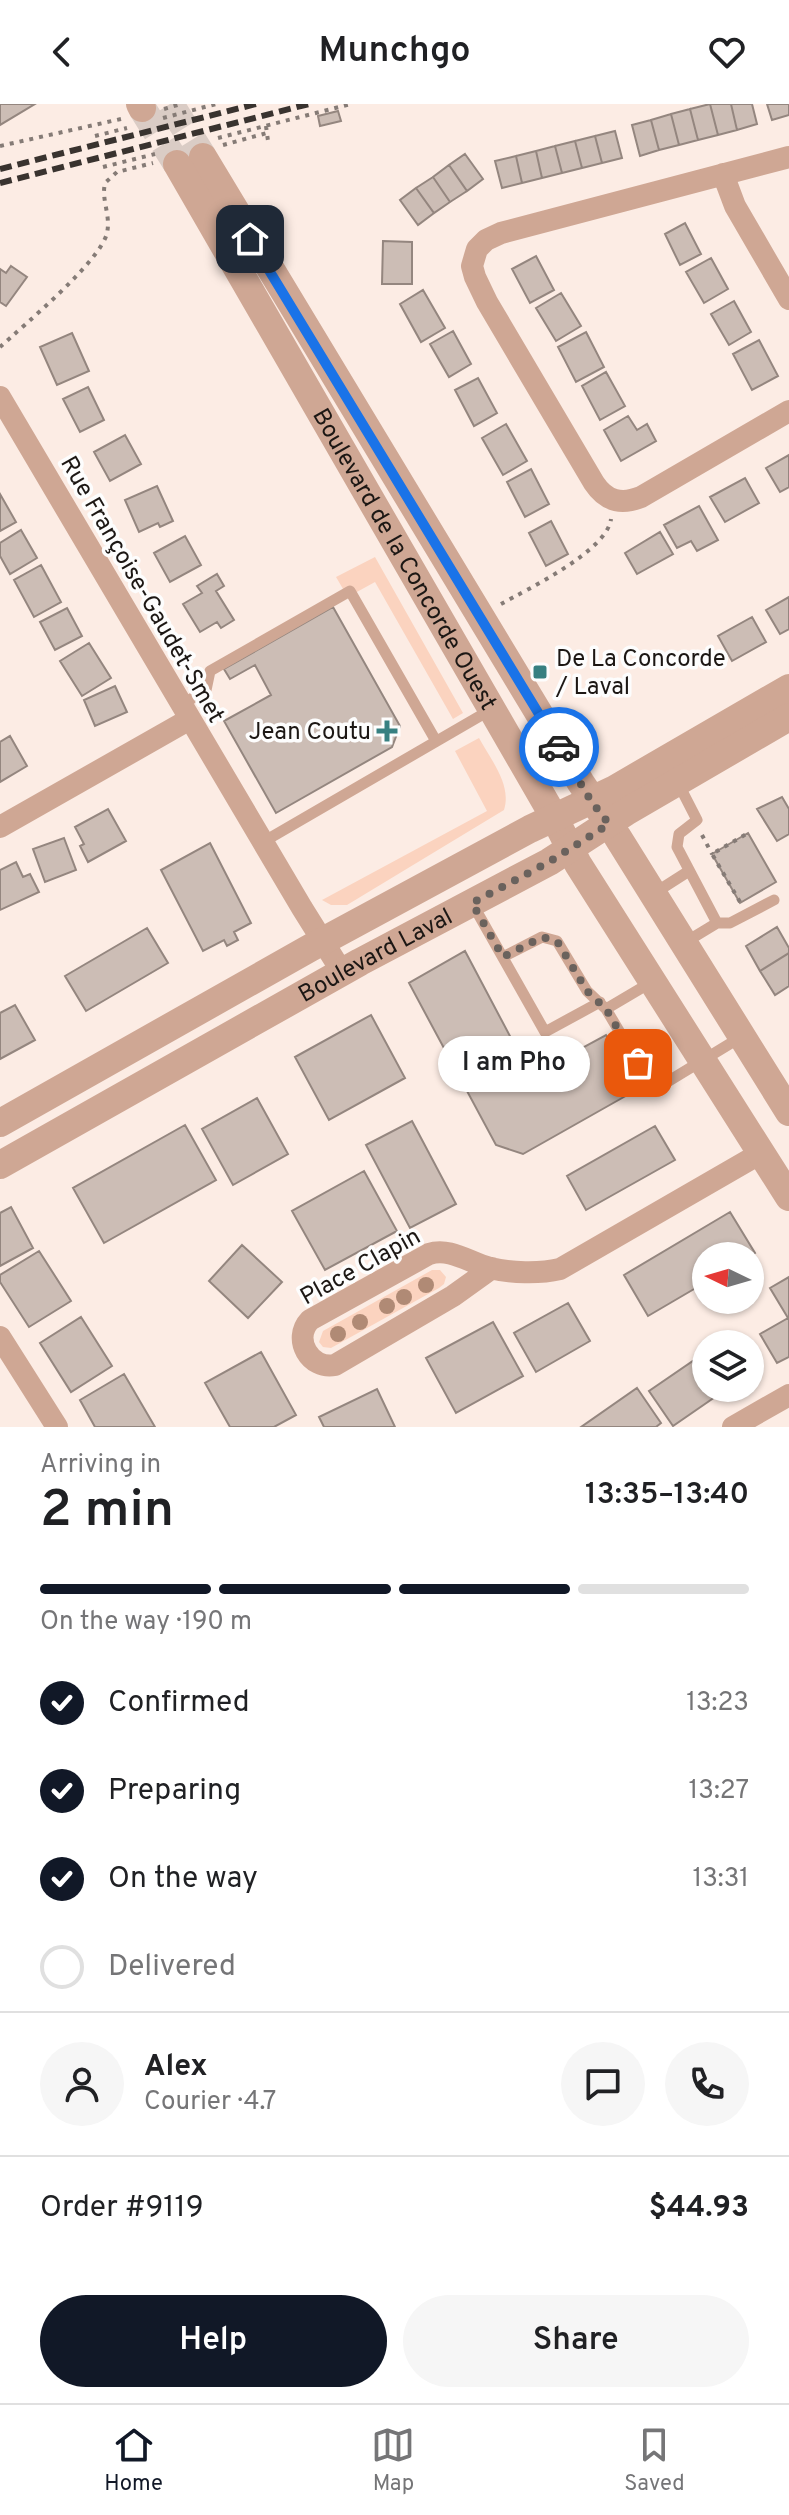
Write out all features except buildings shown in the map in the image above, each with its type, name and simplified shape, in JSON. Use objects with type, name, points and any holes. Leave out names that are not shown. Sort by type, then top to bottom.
[{"type":"street","points":[[789,157],[506,231],[486,240],[474,254],[473,271],[487,302],[594,483],[603,495],[614,501],[635,500],[651,493],[789,411]]},
{"type":"street","name":"Boulevard de la Concorde Ouest","points":[[789,1112],[190,161],[570,849],[789,1197]]},
{"type":"street","points":[[723,174],[735,206],[789,299]]},
{"type":"street","name":"Rue Françoise-Gaudet-Smet","points":[[0,397],[342,972]]},
{"type":"street","name":"Boulevard Laval","points":[[0,1123],[323,942],[554,817],[591,801],[789,688]]},
{"type":"street","points":[[0,827],[185,712]]},
{"type":"street","name":"Boulevard Laval","points":[[0,1165],[342,972],[570,849],[789,717]]},
{"type":"street","name":"Place Clapin","points":[[492,1268],[453,1296],[335,1365],[317,1363],[302,1341],[303,1327],[310,1320],[429,1254],[446,1252],[492,1268],[543,1272],[560,1269],[761,1153]]},
{"type":"street","points":[[0,1337],[57,1427]]},
{"type":"street","points":[[733,1427],[789,1395]]},
{"type":"lane","points":[[185,712],[206,690],[210,671],[350,591],[436,741]]},
{"type":"lane","points":[[263,842],[492,709]]},
{"type":"lane","points":[[677,782],[697,820],[682,830],[677,838],[677,847],[717,923]]},
{"type":"lane","points":[[653,894],[689,871]]},
{"type":"lane","points":[[684,943],[717,923],[730,923],[774,900]]},
{"type":"lane","points":[[472,903],[545,1032],[653,981]]},
{"type":"lane","points":[[503,957],[542,937],[550,938],[562,947],[587,991],[603,1006],[654,1090],[742,1036]]},
{"type":"path","points":[[258,128],[351,104]]},
{"type":"path","points":[[0,146],[93,126]]},
{"type":"path","points":[[266,126],[268,141]]},
{"type":"path","points":[[103,167],[114,165]]},
{"type":"path","points":[[0,347],[32,320],[101,247],[106,238],[108,220],[103,190],[105,183],[117,172]]},
{"type":"path","points":[[500,605],[577,561],[610,527],[614,501]]},
{"type":"path","points":[[740,903],[712,854],[748,833]]},
{"type":"shaded area","points":[[375,557],[463,713],[453,719],[375,582],[355,593],[346,594],[336,577]]},
{"type":"shaded area","points":[[479,738],[503,782],[504,810],[347,905],[331,905],[322,900],[487,811],[455,751]]},
{"type":"shaded area","points":[[432,1270],[440,1270],[446,1277],[439,1288],[331,1348],[323,1347],[319,1342],[323,1331]]},
{"type":"tunnel","points":[[170,104],[203,157]]},
{"type":"tunnel","points":[[142,108],[177,164]]},
{"type":"railway","points":[[0,169],[256,104]]},
{"type":"railway","points":[[0,183],[309,104]]},
{"type":"way so far","points":[[559,747],[591,801],[609,824],[549,862],[472,903],[503,957],[542,937],[557,941],[587,991],[606,1009],[638,1063]]},
{"type":"place","name":"De La Concorde / Laval","points":[[540,672]]},
{"type":"place","name":"Jean Coutu","points":[[387,731]]},
{"type":"place","name":"I am Pho","points":[[638,1063]]},
{"type":"route","points":[[250,239],[559,747]]}]
